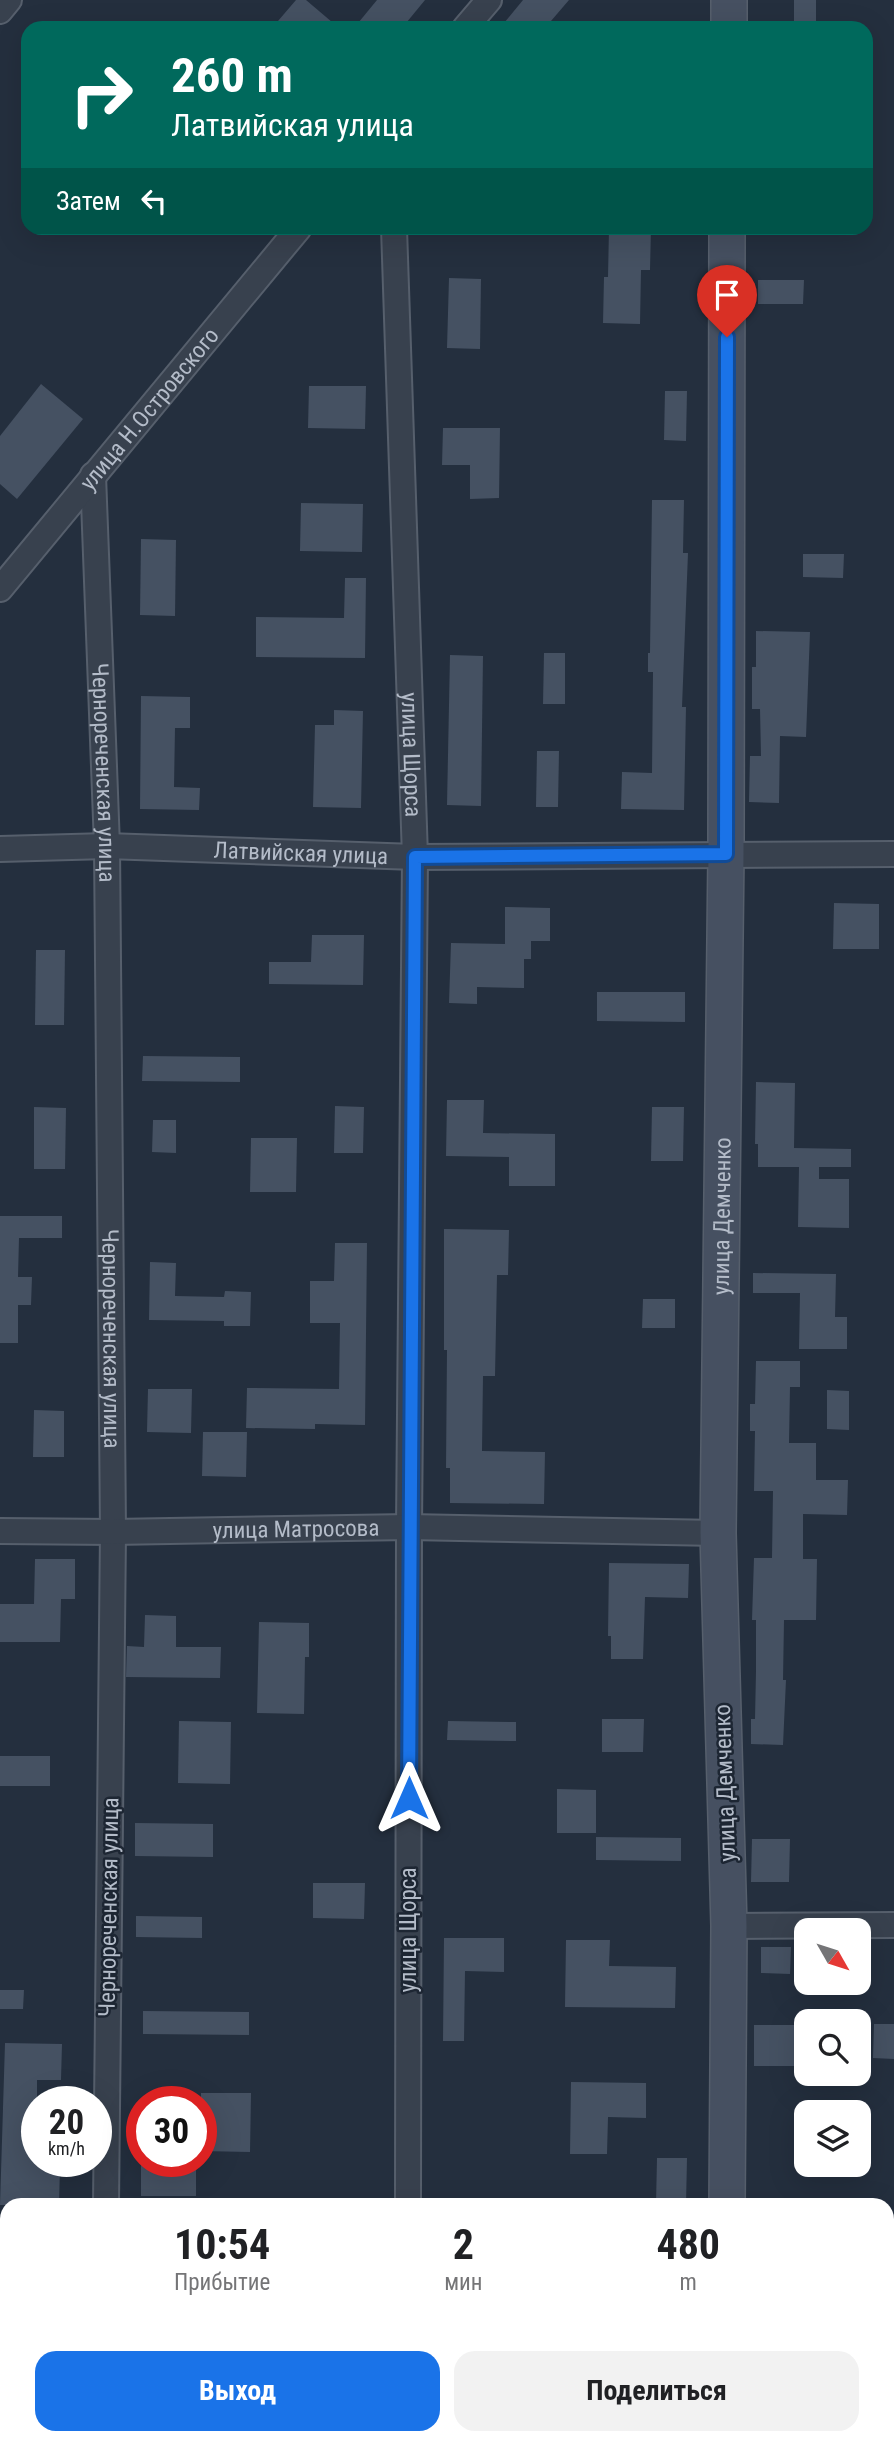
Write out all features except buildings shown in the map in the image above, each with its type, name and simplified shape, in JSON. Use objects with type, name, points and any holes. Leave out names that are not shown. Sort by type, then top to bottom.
[{"type":"street","points":[[0,10],[9,0]]},
{"type":"street","points":[[471,21],[489,0]]},
{"type":"street","points":[[729,0],[729,21]]},
{"type":"street","name":"улица Н.Островского","points":[[0,589],[293,235]]},
{"type":"street","name":"улица Щорса","points":[[394,235],[415,857],[409,1527],[408,2198]]},
{"type":"street","name":"улица Демченко","points":[[727,235],[726,854],[718,1533],[729,1926],[727,2198]]},
{"type":"street","name":"Чернореченская улица","points":[[93,475],[107,846],[113,1532],[106,2198]]},
{"type":"street","name":"Латвийская улица","points":[[0,849],[107,846],[415,857],[894,854]]},
{"type":"street","name":"улица Матросова","points":[[0,1531],[113,1532],[409,1527],[718,1533]]},
{"type":"street","points":[[729,1926],[894,1924]]},
{"type":"route","points":[[409,1798],[415,857],[726,854],[727,337]]}]
